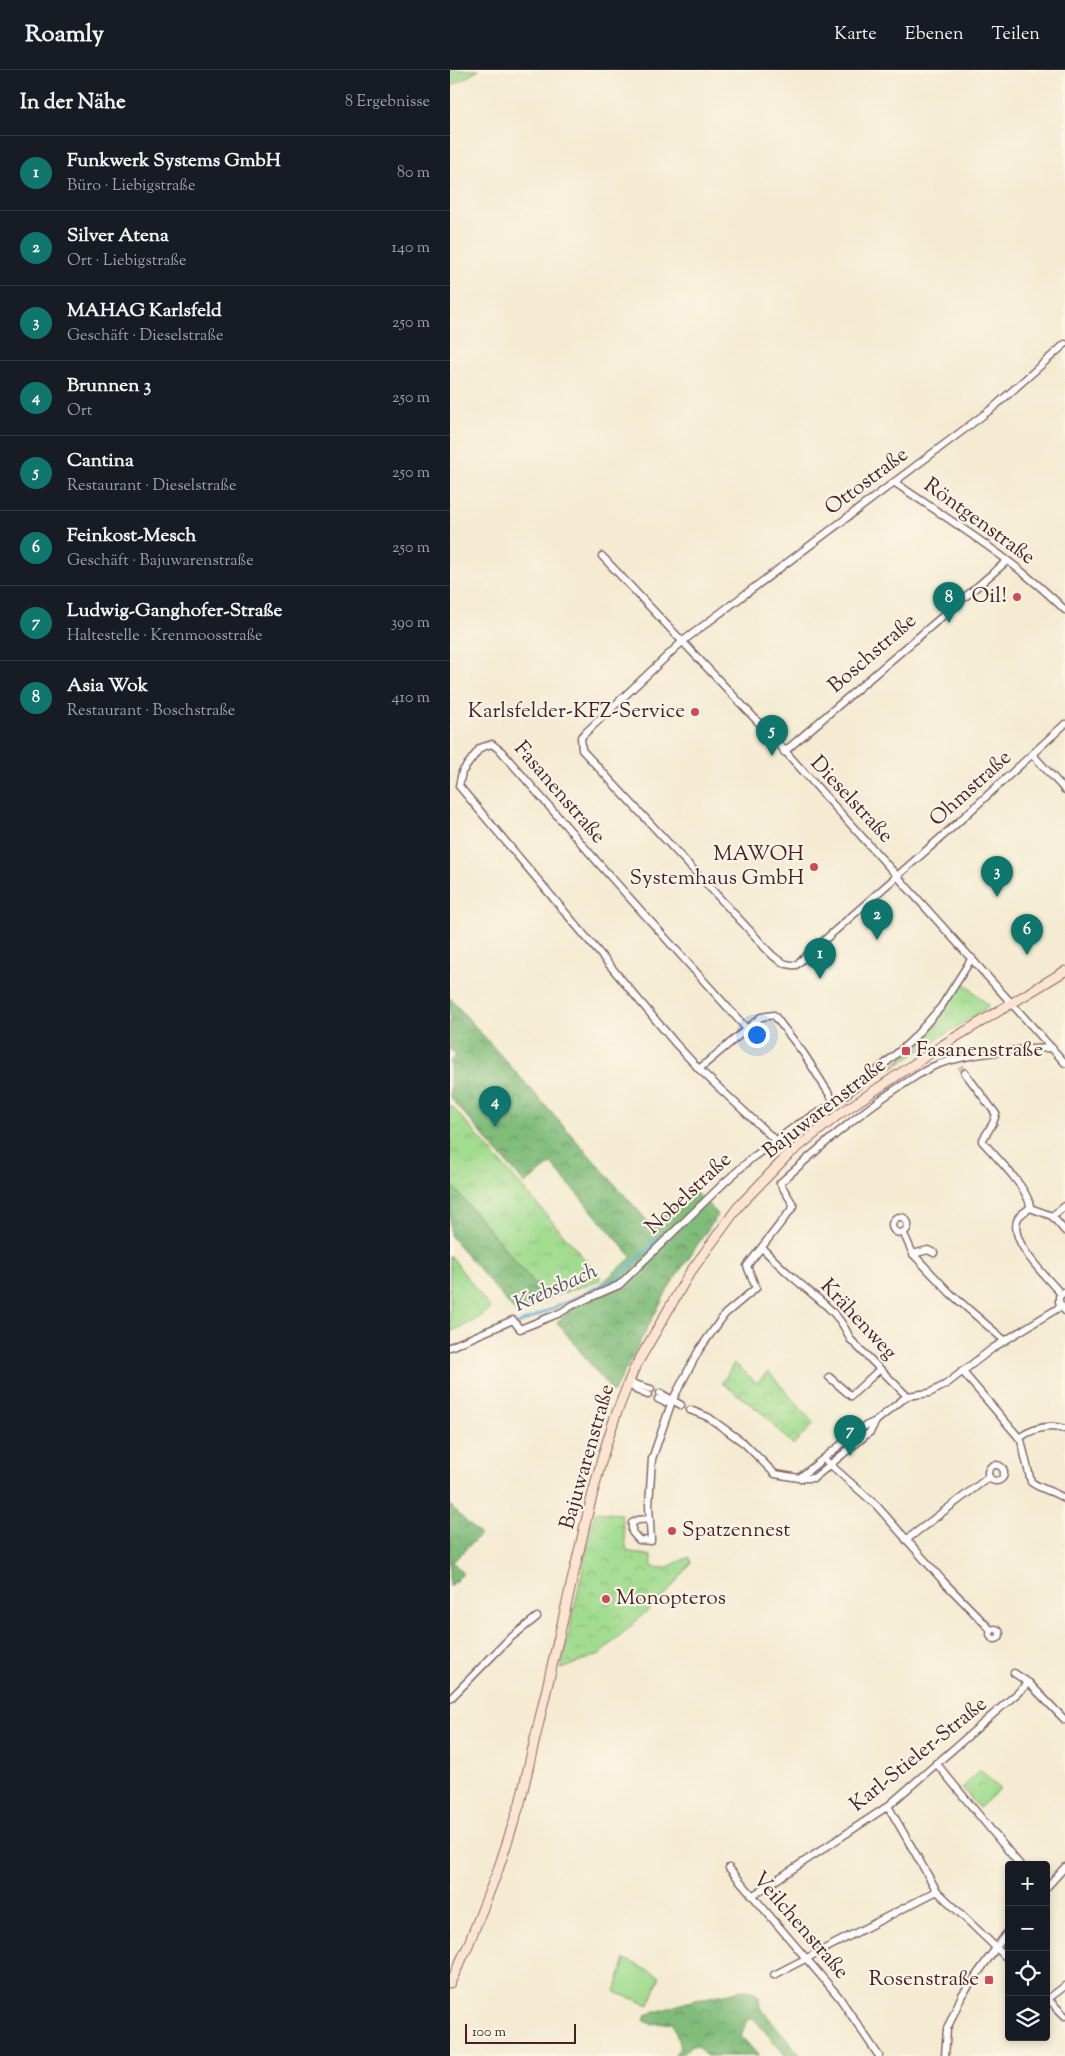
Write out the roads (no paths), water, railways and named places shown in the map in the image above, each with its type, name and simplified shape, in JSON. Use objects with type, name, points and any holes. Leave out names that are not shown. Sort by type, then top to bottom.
[{"type":"main road","name":"Bajuwarenstraße","points":[[450,1983],[467,1948],[498,1870],[520,1803],[603,1455],[628,1382],[655,1330],[689,1274],[738,1207],[787,1156],[838,1115],[889,1079],[1065,971]]},
{"type":"street","name":"Ottostraße","points":[[898,875],[796,965],[788,966],[780,962],[754,935],[588,758],[582,750],[581,737],[684,641],[994,407],[1065,344]]},
{"type":"street","name":"Röntgenstraße","points":[[894,482],[1046,590],[1065,610]]},
{"type":"street","name":"Dieselstraße","points":[[602,556],[684,641],[898,875],[1065,1063]]},
{"type":"street","name":"Boschstraße","points":[[784,752],[1007,562]]},
{"type":"street","name":"Ohmstraße","points":[[898,875],[1033,756],[1065,724]]},
{"type":"street","name":"Fasanenstraße","points":[[746,1028],[501,751],[492,744],[480,748],[462,772],[459,786],[699,1070],[775,1140]]},
{"type":"street","points":[[1033,756],[1065,790]]},
{"type":"street","name":"Nobelstraße","points":[[450,1347],[513,1320],[520,1329],[560,1313],[573,1305],[619,1285],[725,1182],[775,1140],[796,1125],[835,1103],[894,1057],[926,1026],[942,1007],[972,958]]},
{"type":"street","points":[[699,1070],[760,1017],[774,1015],[804,1054],[835,1103]]},
{"type":"street","points":[[650,1519],[652,1459],[672,1401],[699,1350],[724,1314],[756,1288],[747,1266],[794,1206],[780,1183],[838,1130],[888,1094],[938,1064],[961,1066],[1011,1050],[1052,1048]]},
{"type":"street","points":[[961,1066],[996,1114],[982,1141],[1022,1188],[1029,1200],[1030,1208]]},
{"type":"street","points":[[1052,1216],[1065,1206]]},
{"type":"street","points":[[1030,1208],[1052,1216],[1065,1230]]},
{"type":"street","points":[[798,1478],[863,1427],[876,1421],[907,1396],[929,1393],[945,1384],[1004,1340],[1063,1309],[1059,1300],[1063,1293],[1018,1241],[1015,1227],[1019,1216],[1030,1208]]},
{"type":"street","points":[[903,1232],[912,1254],[950,1293],[1004,1340]]},
{"type":"street","name":"Krähenweg","points":[[762,1248],[797,1281],[824,1301],[846,1328],[850,1339],[907,1396]]},
{"type":"street","points":[[912,1254],[928,1250],[934,1253]]},
{"type":"street","points":[[830,1377],[851,1396],[880,1369]]},
{"type":"street","points":[[962,1371],[1019,1438],[1031,1482],[1040,1488],[1057,1492],[1065,1499]]},
{"type":"street","points":[[628,1382],[636,1390],[649,1392]]},
{"type":"street","points":[[659,1396],[664,1402],[672,1401],[681,1405]]},
{"type":"street","points":[[690,1410],[708,1417],[744,1443],[775,1474],[798,1478],[814,1478],[870,1432],[876,1421]]},
{"type":"street","points":[[1019,1438],[1031,1430],[1056,1426],[1065,1429]]},
{"type":"street","points":[[824,1459],[877,1506],[906,1540],[991,1630]]},
{"type":"street","points":[[906,1540],[989,1477]]},
{"type":"street","points":[[450,1698],[510,1639],[537,1617]]},
{"type":"street","points":[[1014,1673],[1029,1683],[1065,1720]]},
{"type":"street","name":"Karl-Stieler-Straße","points":[[752,1896],[888,1806],[996,1714],[1029,1683]]},
{"type":"street","points":[[936,1764],[1017,1861]]},
{"type":"street","points":[[888,1806],[937,1891],[1005,1956]]},
{"type":"street","points":[[1050,1884],[1065,1867]]},
{"type":"street","name":"Veilchenstraße","points":[[729,1868],[839,1997],[879,2056]]},
{"type":"street","points":[[774,1975],[937,1891]]},
{"type":"street","points":[[945,2056],[947,2029],[962,1995],[1005,1935]]},
{"type":"street","points":[[1050,1996],[1065,1986]]},
{"type":"street","points":[[1050,2001],[1065,2016]]},
{"type":"waterway","name":"Krebsbach","points":[[450,1352],[530,1319],[619,1277],[662,1234]]},
{"type":"tunnel","points":[[960,1066],[965,1073]]},
{"type":"place","name":"Oil!","points":[[1017,597]]},
{"type":"place","name":"Asia Wok","points":[[949,623]]},
{"type":"place","name":"Karlsfelder-KFZ-Service","points":[[695,712]]},
{"type":"place","name":"Cantina","points":[[772,756]]},
{"type":"place","name":"MAWOH Systemhaus GmbH","points":[[814,867]]},
{"type":"place","name":"MAHAG Karlsfeld","points":[[997,897]]},
{"type":"place","name":"Silver Atena","points":[[877,940]]},
{"type":"place","name":"Feinkost-Mesch","points":[[1027,955]]},
{"type":"place","name":"Funkwerk Systems GmbH","points":[[820,979]]},
{"type":"place","name":"Fasanenstraße","points":[[906,1051]]},
{"type":"place","name":"Brunnen 3","points":[[495,1127]]},
{"type":"place","name":"Ludwig-Ganghofer-Straße","points":[[850,1456]]},
{"type":"place","name":"Spatzennest","points":[[672,1531]]},
{"type":"place","name":"Monopteros","points":[[606,1599]]},
{"type":"place","name":"Rosenstraße","points":[[989,1980]]}]
